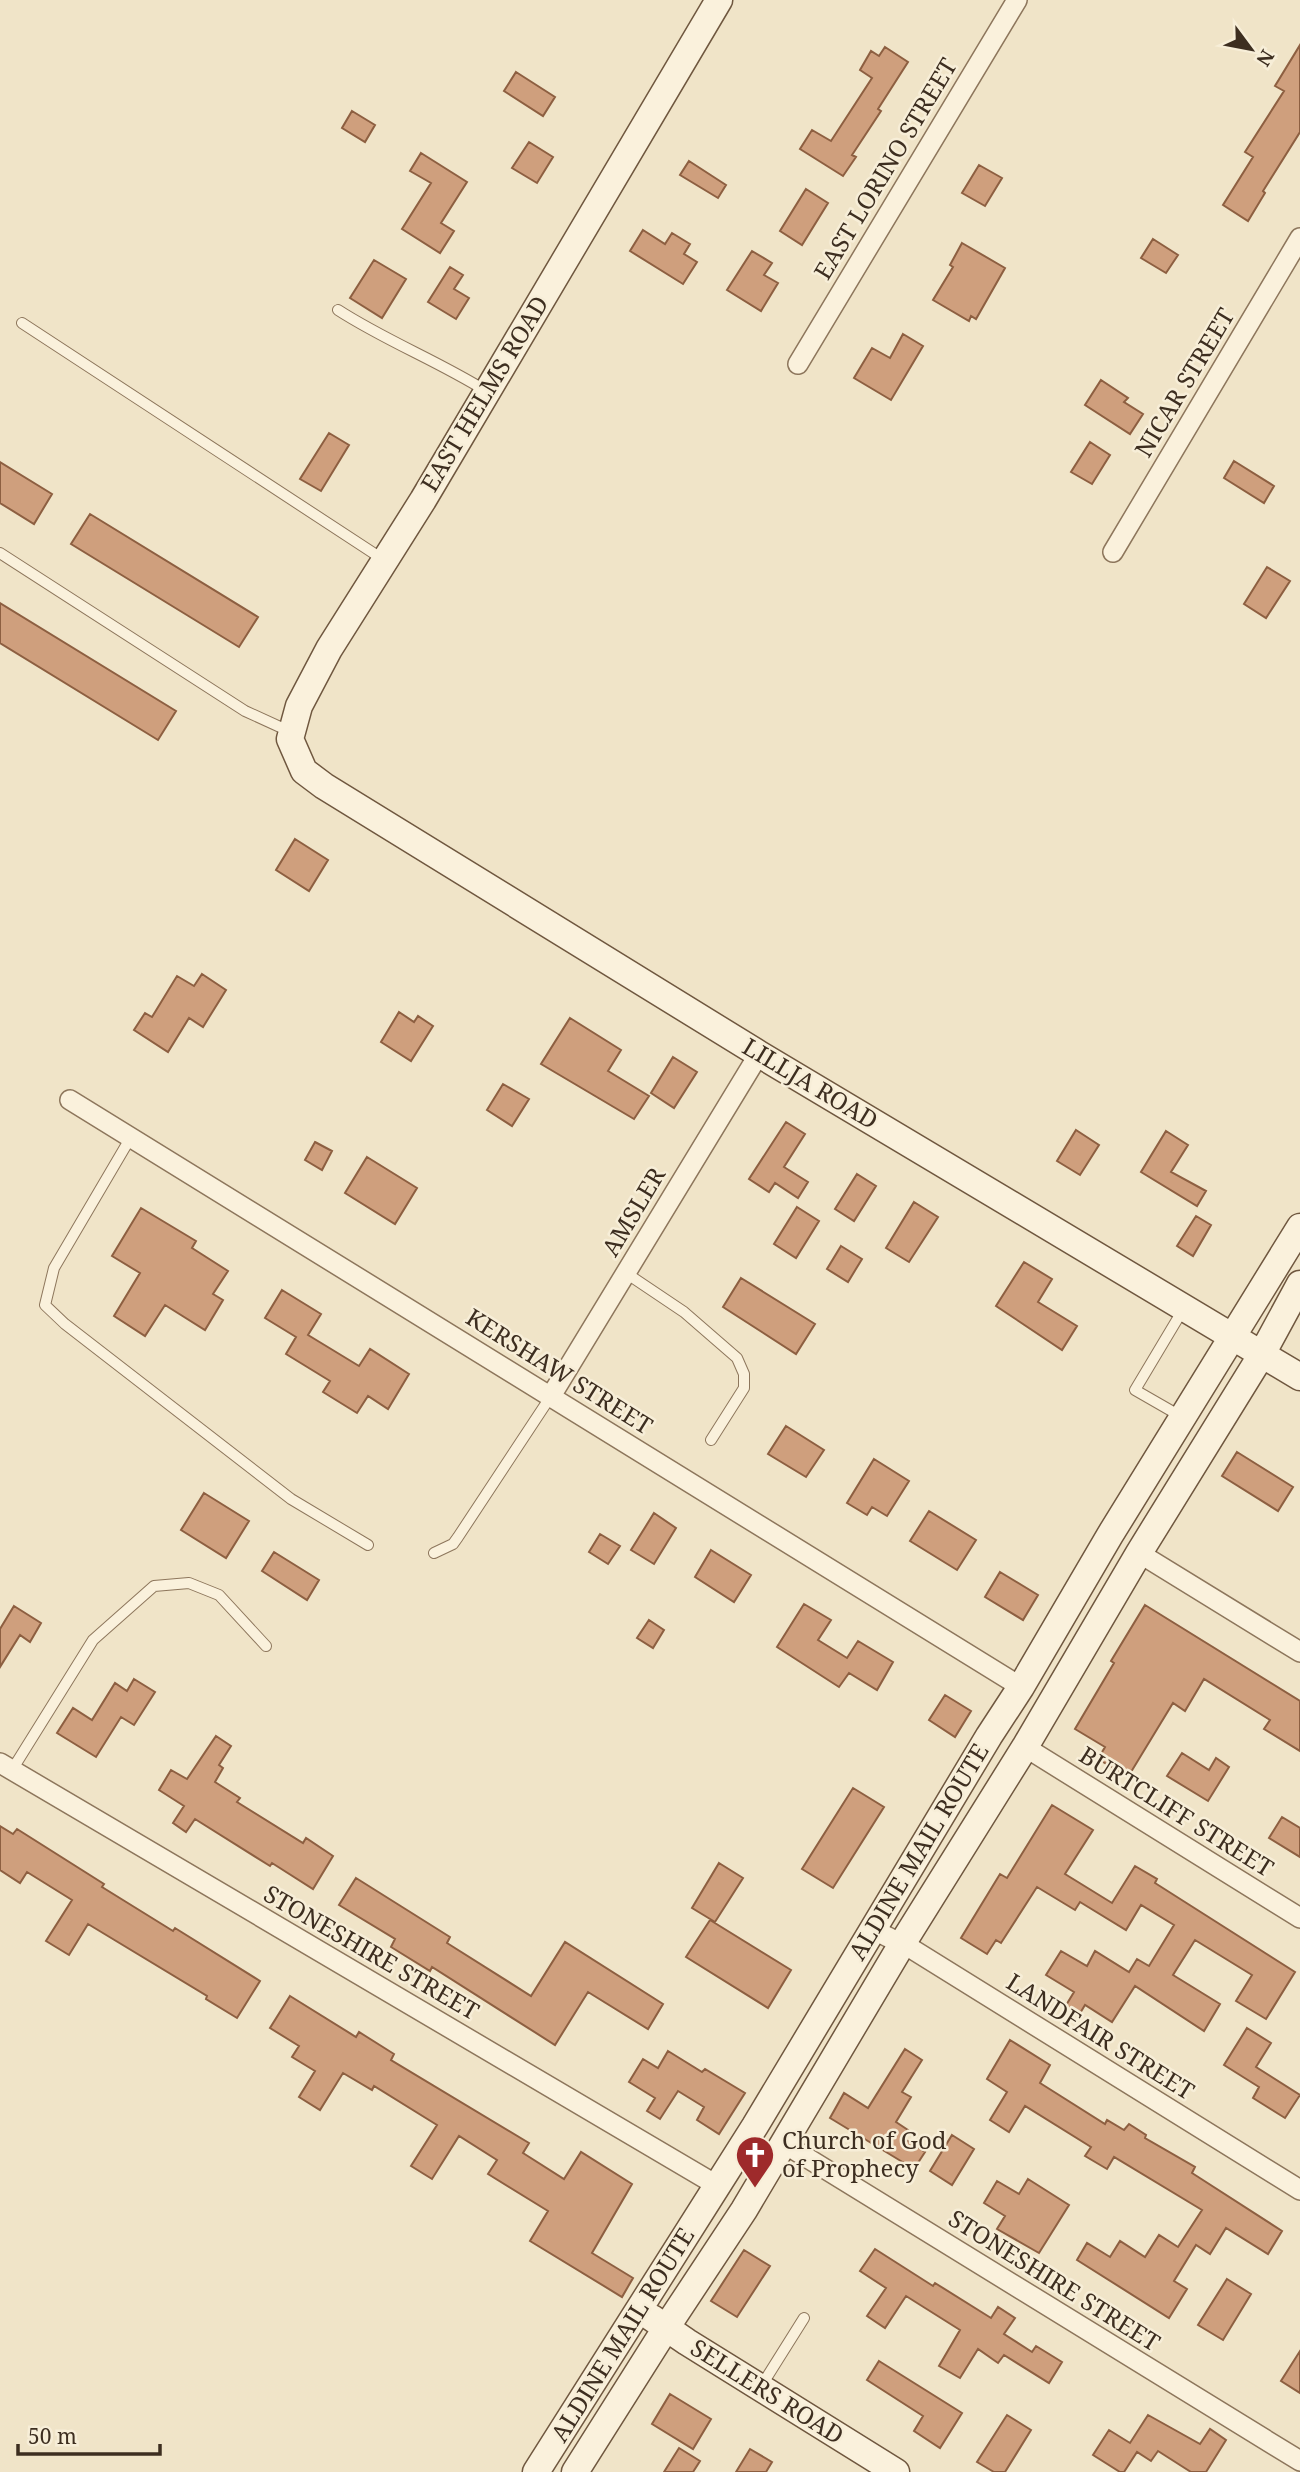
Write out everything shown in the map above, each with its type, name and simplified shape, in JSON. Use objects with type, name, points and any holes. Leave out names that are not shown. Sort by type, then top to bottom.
[{"type":"main road","name":"EAST HELMS ROAD","points":[[291,733],[299,706],[330,649],[719,0]]},
{"type":"main road","name":"LILLJA ROAD","points":[[291,733],[290,739],[304,771],[324,786],[760,1054],[1300,1377]]},
{"type":"main road","name":"ALDINE MAIL ROUTE","points":[[536,2472],[718,2186],[872,1928],[1021,1687],[1110,1535],[1299,1228]]},
{"type":"main road","name":"ALDINE MAIL ROUTE","points":[[575,2472],[744,2210],[902,1944],[1025,1747],[1139,1553],[1262,1354],[1300,1283]]},
{"type":"main road","name":"SELLERS ROAD","points":[[639,2309],[896,2472]]},
{"type":"street","name":"EAST LORINO STREET","points":[[798,364],[1017,0]]},
{"type":"street","name":"NICAR STREET","points":[[1113,552],[1300,238]]},
{"type":"street","name":"AMSLER","points":[[551,1396],[760,1054]]},
{"type":"street","name":"KERSHAW STREET","points":[[71,1100],[1021,1687]]},
{"type":"street","points":[[1139,1553],[1300,1652]]},
{"type":"street","name":"BURTCLIFF STREET","points":[[1025,1747],[1300,1918]]},
{"type":"street","name":"STONESHIRE STREET","points":[[6,1767],[718,2186]]},
{"type":"street","name":"LANDFAIR STREET","points":[[872,1928],[1300,2190]]},
{"type":"street","name":"STONESHIRE STREET","points":[[783,2143],[1300,2461]]},
{"type":"lane","points":[[338,310],[373,333],[459,374],[486,392]]},
{"type":"lane","points":[[22,323],[384,560]]},
{"type":"lane","points":[[0,553],[245,710],[291,733]]},
{"type":"lane","points":[[131,1137],[54,1268],[45,1305],[65,1324],[291,1499],[368,1545]]},
{"type":"lane","points":[[626,1273],[684,1312],[737,1358],[744,1374],[744,1388],[711,1440]]},
{"type":"lane","points":[[1183,1418],[1135,1390],[1184,1308]]},
{"type":"lane","points":[[434,1553],[453,1544],[551,1396]]},
{"type":"lane","points":[[6,1767],[93,1640],[154,1586],[189,1583],[219,1595],[266,1646]]},
{"type":"lane","points":[[760,2388],[804,2318]]},
{"type":"building","points":[[1300,45],[1300,132],[1263,191],[1265,193],[1248,221],[1223,205],[1253,157],[1245,152],[1284,91],[1275,86]]},
{"type":"building","points":[[885,47],[908,62],[878,109],[881,111],[852,155],[856,157],[843,176],[800,149],[812,130],[831,141],[872,78],[860,70],[871,51],[879,56]]},
{"type":"building","points":[[516,72],[555,97],[543,116],[504,91]]},
{"type":"building","points":[[352,111],[375,125],[365,142],[342,128]]},
{"type":"building","points":[[529,142],[553,157],[537,183],[512,168]]},
{"type":"building","points":[[421,153],[467,182],[441,223],[454,231],[440,253],[402,229],[431,183],[410,171]]},
{"type":"building","points":[[689,161],[726,185],[718,198],[680,175]]},
{"type":"building","points":[[979,165],[1002,178],[985,206],[962,193]]},
{"type":"building","points":[[806,189],[828,203],[802,245],[780,231]]},
{"type":"building","points":[[643,230],[665,244],[672,233],[690,244],[684,254],[697,262],[683,284],[630,251]]},
{"type":"building","points":[[1153,239],[1178,255],[1166,273],[1141,258]]},
{"type":"building","points":[[962,243],[1005,268],[976,319],[971,316],[969,321],[933,300],[953,267],[950,265]]},
{"type":"building","points":[[752,251],[772,263],[764,275],[778,283],[761,311],[727,290]]},
{"type":"building","points":[[374,260],[406,279],[382,318],[350,298]]},
{"type":"building","points":[[450,267],[463,275],[454,289],[469,298],[456,319],[428,302]]},
{"type":"building","points":[[903,334],[923,346],[891,400],[854,378],[872,348],[890,358]]},
{"type":"building","points":[[1101,380],[1128,398],[1124,402],[1143,414],[1130,434],[1085,405]]},
{"type":"building","points":[[329,433],[349,445],[321,491],[300,479]]},
{"type":"building","points":[[1090,442],[1110,455],[1092,484],[1071,472]]},
{"type":"building","points":[[1234,461],[1274,486],[1264,503],[1224,478]]},
{"type":"building","points":[[0,462],[52,494],[34,524],[0,503]]},
{"type":"building","points":[[90,514],[258,617],[239,647],[71,544]]},
{"type":"building","points":[[1267,567],[1290,581],[1266,618],[1244,604]]},
{"type":"building","points":[[0,603],[176,711],[158,740],[0,643]]},
{"type":"building","points":[[295,839],[328,860],[309,891],[276,870]]},
{"type":"building","points":[[202,974],[226,990],[203,1027],[189,1018],[168,1052],[134,1030],[145,1013],[152,1017],[177,976],[194,986]]},
{"type":"building","points":[[399,1012],[414,1022],[418,1016],[433,1026],[411,1061],[381,1042]]},
{"type":"building","points":[[570,1018],[621,1050],[608,1071],[649,1096],[634,1119],[541,1064]]},
{"type":"building","points":[[673,1057],[697,1072],[674,1108],[651,1093]]},
{"type":"building","points":[[503,1084],[529,1099],[512,1126],[487,1110]]},
{"type":"building","points":[[786,1122],[805,1134],[784,1167],[808,1182],[798,1198],[775,1183],[769,1192],[749,1179]]},
{"type":"building","points":[[1076,1130],[1099,1145],[1080,1175],[1057,1161]]},
{"type":"building","points":[[1166,1131],[1188,1145],[1171,1172],[1206,1191],[1197,1206],[1141,1172]]},
{"type":"building","points":[[315,1142],[332,1151],[322,1170],[305,1160]]},
{"type":"building","points":[[367,1157],[417,1188],[395,1224],[345,1193]]},
{"type":"building","points":[[857,1174],[876,1186],[854,1221],[835,1209]]},
{"type":"building","points":[[914,1202],[938,1217],[909,1262],[886,1248]]},
{"type":"building","points":[[797,1207],[819,1221],[796,1258],[774,1244]]},
{"type":"building","points":[[141,1208],[196,1241],[192,1248],[228,1271],[213,1294],[223,1300],[205,1330],[165,1305],[145,1336],[114,1316],[140,1273],[112,1256]]},
{"type":"building","points":[[1196,1216],[1211,1225],[1193,1256],[1177,1246]]},
{"type":"building","points":[[841,1246],[862,1259],[848,1282],[827,1269]]},
{"type":"building","points":[[1024,1262],[1052,1279],[1038,1302],[1077,1326],[1062,1350],[996,1306]]},
{"type":"building","points":[[741,1278],[815,1324],[796,1354],[723,1307]]},
{"type":"building","points":[[282,1290],[321,1314],[308,1335],[359,1366],[370,1349],[409,1374],[388,1409],[368,1396],[357,1413],[323,1392],[330,1381],[286,1354],[296,1337],[265,1318]]},
{"type":"building","points":[[786,1426],[824,1450],[806,1477],[768,1454]]},
{"type":"building","points":[[1237,1452],[1293,1487],[1278,1511],[1222,1476]]},
{"type":"building","points":[[874,1459],[909,1481],[887,1516],[872,1507],[867,1515],[847,1503]]},
{"type":"building","points":[[204,1493],[249,1521],[226,1558],[181,1530]]},
{"type":"building","points":[[929,1511],[976,1540],[957,1570],[910,1541]]},
{"type":"building","points":[[654,1513],[676,1528],[654,1564],[631,1550]]},
{"type":"building","points":[[600,1534],[620,1546],[608,1564],[589,1552]]},
{"type":"building","points":[[711,1550],[751,1575],[734,1602],[695,1577]]},
{"type":"building","points":[[274,1552],[319,1580],[307,1600],[262,1571]]},
{"type":"building","points":[[1000,1572],[1038,1595],[1023,1620],[985,1597]]},
{"type":"building","points":[[804,1604],[831,1620],[818,1640],[847,1658],[858,1641],[893,1662],[877,1690],[849,1673],[839,1687],[777,1647]]},
{"type":"building","points":[[1145,1605],[1300,1701],[1300,1751],[1264,1729],[1270,1720],[1204,1679],[1185,1711],[1173,1703],[1128,1777],[1098,1759],[1105,1747],[1075,1729]]},
{"type":"building","points":[[14,1606],[41,1623],[30,1642],[20,1635],[0,1667],[0,1629]]},
{"type":"building","points":[[649,1620],[664,1630],[653,1648],[637,1638]]},
{"type":"building","points":[[134,1679],[155,1692],[134,1725],[121,1717],[96,1757],[57,1733],[73,1708],[92,1720],[115,1683],[127,1691]]},
{"type":"building","points":[[945,1695],[971,1711],[955,1737],[929,1720]]},
{"type":"building","points":[[216,1736],[231,1746],[219,1765],[223,1768],[215,1782],[240,1798],[237,1802],[303,1843],[306,1838],[333,1856],[313,1889],[272,1863],[270,1866],[195,1819],[186,1832],[173,1823],[184,1806],[159,1790],[171,1770],[187,1779]]},
{"type":"building","points":[[1182,1753],[1209,1770],[1216,1758],[1229,1767],[1208,1801],[1167,1776]]},
{"type":"building","points":[[853,1788],[884,1807],[833,1888],[802,1869]]},
{"type":"building","points":[[1052,1805],[1093,1830],[1065,1874],[1112,1903],[1135,1866],[1157,1879],[1155,1883],[1295,1972],[1266,2019],[1236,2001],[1252,1975],[1195,1940],[1173,1975],[1220,2004],[1204,2031],[1135,1986],[1112,2022],[1085,2005],[1079,2015],[1065,2007],[1074,1992],[1046,1975],[1061,1951],[1087,1966],[1095,1951],[1129,1972],[1137,1959],[1149,1966],[1174,1925],[1141,1905],[1126,1930],[1080,1902],[1075,1910],[1037,1887],[1001,1943],[996,1940],[987,1954],[961,1938],[1000,1874],[1007,1878]]},
{"type":"building","points":[[1282,1817],[1300,1828],[1300,1857],[1269,1838]]},
{"type":"building","points":[[0,1826],[13,1834],[17,1829],[104,1884],[102,1887],[260,1981],[237,2018],[206,1999],[207,1996],[88,1924],[69,1955],[46,1941],[72,1900],[27,1872],[20,1883],[0,1870]]},
{"type":"building","points":[[719,1863],[743,1878],[715,1922],[692,1908]]},
{"type":"building","points":[[356,1878],[450,1937],[447,1943],[531,1996],[565,1942],[663,2004],[648,2029],[588,1992],[555,2045],[432,1967],[430,1971],[391,1947],[395,1939],[339,1905]]},
{"type":"building","points":[[710,1920],[791,1970],[768,2008],[686,1957]]},
{"type":"building","points":[[290,1996],[356,2037],[359,2032],[394,2054],[391,2060],[529,2143],[523,2153],[564,2179],[581,2152],[632,2184],[592,2253],[633,2278],[622,2297],[530,2241],[548,2211],[488,2174],[497,2160],[459,2136],[432,2179],[411,2166],[437,2125],[374,2086],[372,2090],[343,2073],[320,2110],[299,2097],[315,2071],[292,2057],[299,2046],[270,2028]]},
{"type":"building","points":[[1247,2028],[1271,2043],[1256,2067],[1300,2095],[1285,2118],[1253,2098],[1259,2087],[1224,2065]]},
{"type":"building","points":[[1010,2040],[1050,2065],[1040,2083],[1105,2124],[1107,2120],[1124,2130],[1129,2124],[1146,2135],[1145,2138],[1195,2167],[1192,2173],[1282,2231],[1268,2254],[1226,2228],[1210,2254],[1196,2245],[1174,2281],[1187,2289],[1169,2318],[1077,2260],[1087,2243],[1110,2257],[1120,2241],[1145,2257],[1159,2235],[1178,2247],[1202,2210],[1114,2157],[1107,2169],[1085,2156],[1091,2147],[1025,2106],[1009,2132],[990,2120],[1007,2092],[987,2079]]},
{"type":"building","points":[[905,2049],[922,2060],[902,2092],[911,2097],[896,2122],[908,2130],[903,2138],[925,2152],[914,2169],[830,2118],[844,2093],[868,2108]]},
{"type":"building","points":[[668,2051],[702,2072],[705,2069],[745,2093],[719,2134],[697,2120],[704,2107],[678,2091],[660,2119],[647,2111],[655,2098],[629,2082],[643,2059],[658,2068]]},
{"type":"building","points":[[952,2135],[974,2149],[952,2185],[930,2171]]},
{"type":"building","points":[[1028,2179],[1069,2205],[1039,2253],[997,2229],[1005,2216],[984,2203],[997,2181],[1019,2194]]},
{"type":"building","points":[[875,2249],[933,2286],[935,2283],[991,2318],[998,2307],[1015,2318],[1004,2334],[1032,2352],[1036,2346],[1062,2362],[1049,2383],[1004,2355],[998,2363],[978,2349],[960,2378],[939,2366],[960,2330],[906,2296],[885,2328],[867,2316],[886,2288],[860,2271]]},
{"type":"building","points":[[744,2250],[770,2266],[737,2317],[711,2301]]},
{"type":"building","points":[[1227,2279],[1251,2294],[1223,2340],[1198,2325]]},
{"type":"building","points":[[1300,2351],[1300,2393],[1281,2381]]},
{"type":"building","points":[[879,2361],[962,2413],[940,2448],[914,2431],[923,2416],[867,2380]]},
{"type":"building","points":[[670,2394],[711,2419],[693,2449],[652,2424]]},
{"type":"building","points":[[1007,2415],[1031,2430],[1005,2472],[994,2472],[977,2462]]},
{"type":"building","points":[[1148,2415],[1200,2444],[1210,2429],[1226,2440],[1206,2472],[1191,2472],[1158,2451],[1151,2461],[1137,2452],[1124,2472],[1093,2455],[1109,2430],[1130,2443]]},
{"type":"building","points":[[679,2448],[700,2461],[693,2472],[664,2472]]},
{"type":"building","points":[[750,2449],[772,2462],[766,2472],[736,2472]]},
{"type":"place","name":"Church of God of Prophecy","points":[[755,2189]]}]
